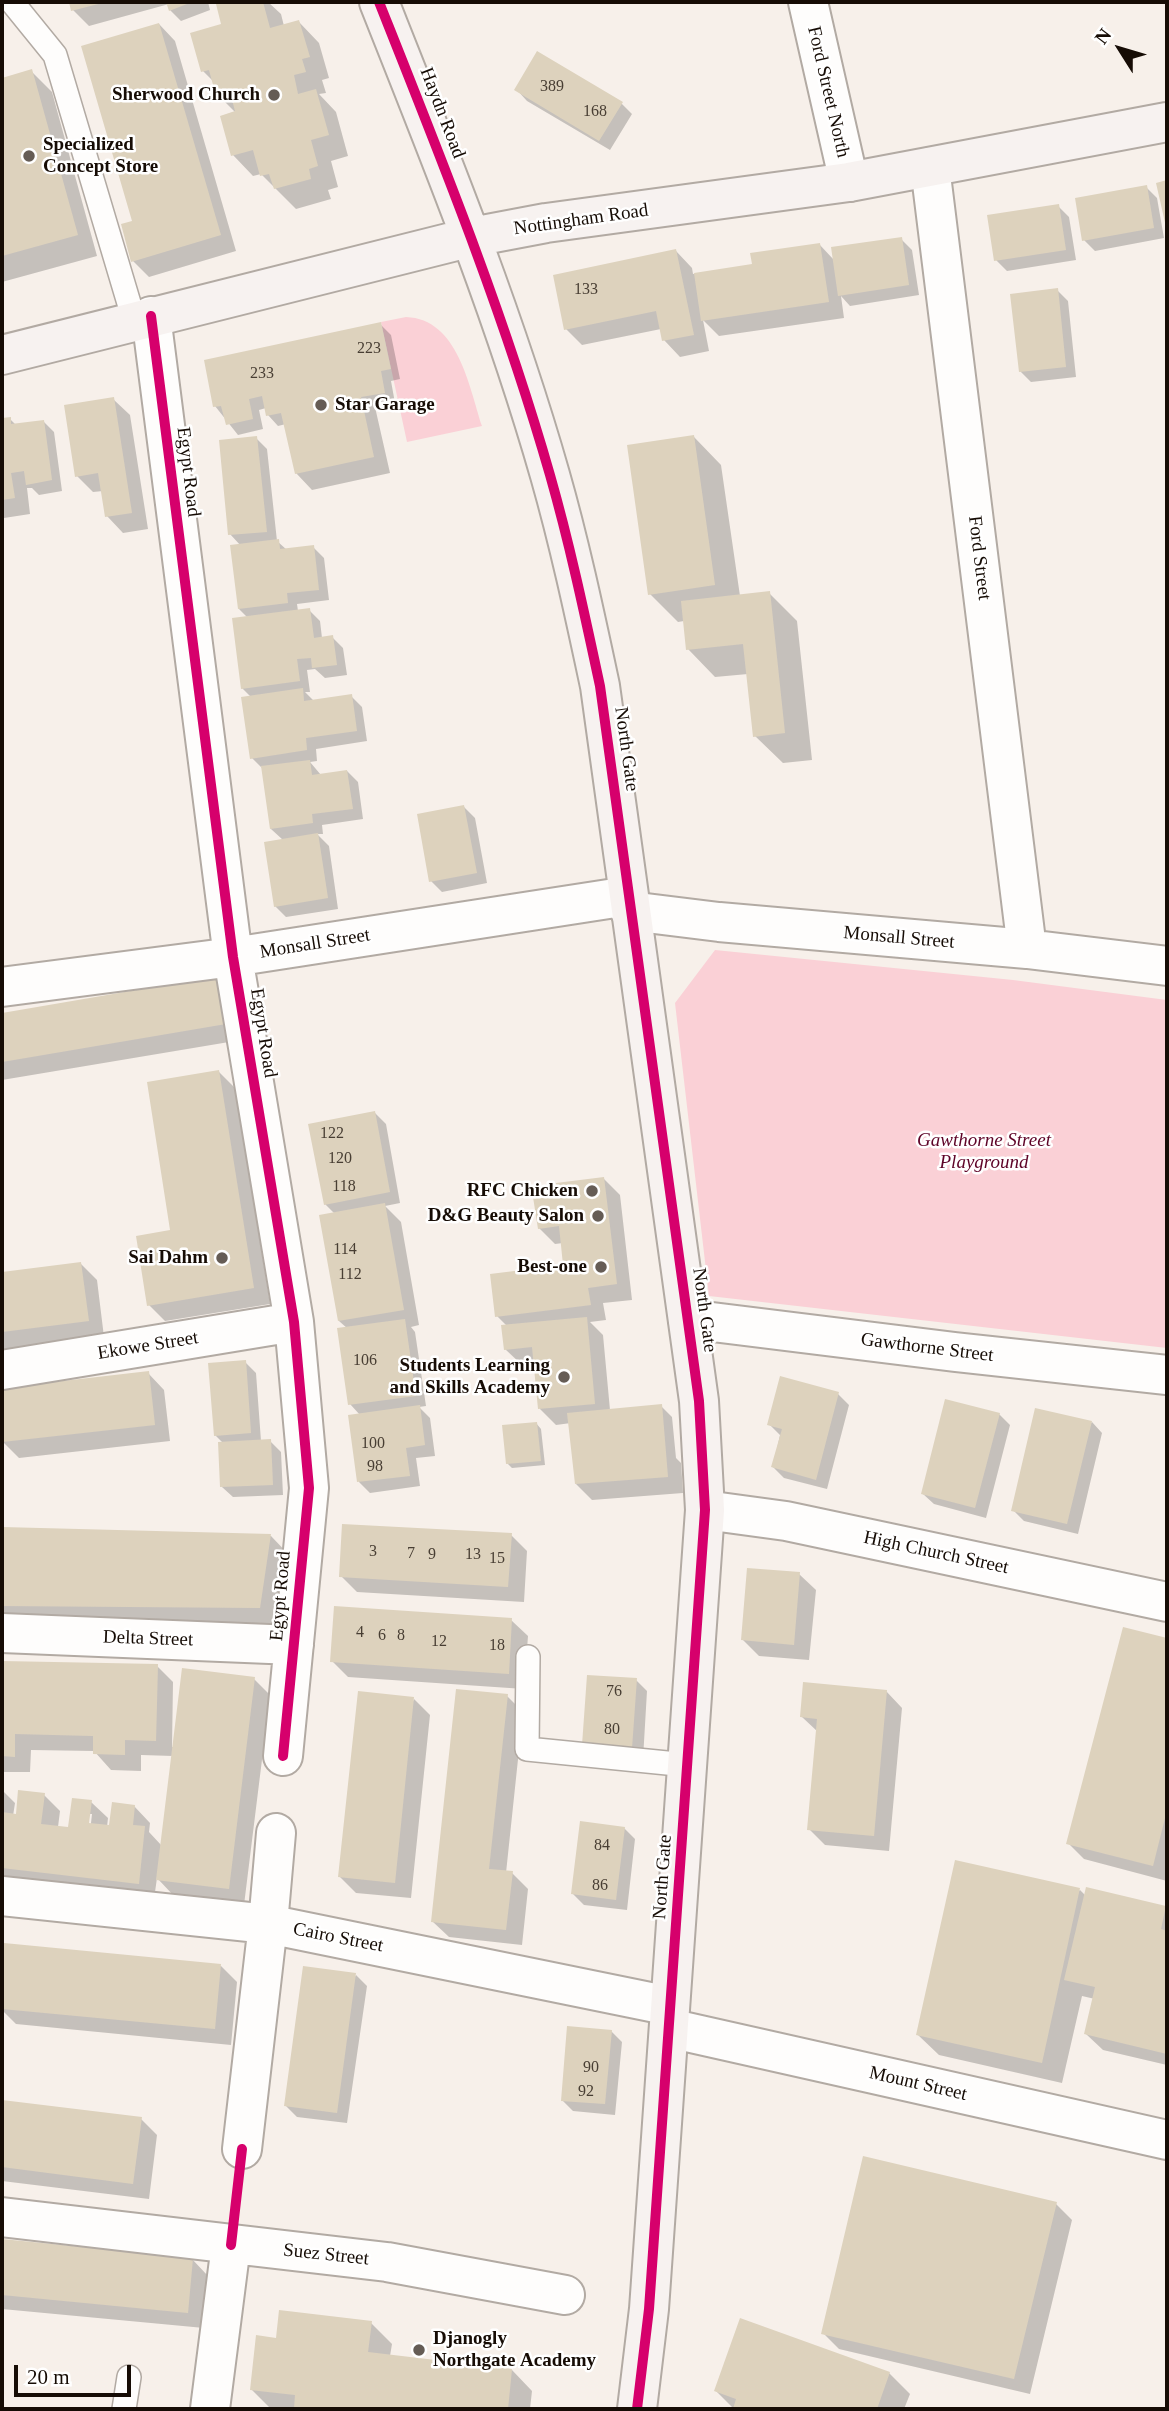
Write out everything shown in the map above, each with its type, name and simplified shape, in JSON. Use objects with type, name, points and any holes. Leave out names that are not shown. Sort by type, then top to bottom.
[{"type":"street","name":"Haydn Road","points":[[379,2],[472,237]]},
{"type":"street","name":"Ford Street North","points":[[808,2],[849,183]]},
{"type":"street","name":"Nottingham Road","points":[[2,355],[472,237],[546,223],[849,183],[1167,122]]},
{"type":"street","name":"Ford Street","points":[[930,167],[1027,949]]},
{"type":"street","name":"North Gate","points":[[472,237],[550,474],[576,573],[600,687],[699,1401],[705,1510],[649,2309],[637,2409]]},
{"type":"street","name":"Egypt Road","points":[[142,318],[233,957],[294,1322],[309,1488],[283,1756]]},
{"type":"street","name":"Monsall Street","points":[[2,987],[629,903],[719,922],[1027,949],[1167,966]]},
{"type":"street","name":"Gawthorne Street","points":[[688,1319],[1167,1375]]},
{"type":"street","name":"Ekowe Street","points":[[2,1370],[294,1322]]},
{"type":"street","name":"High Church Street","points":[[705,1510],[786,1521],[1167,1602]]},
{"type":"street","name":"Delta Street","points":[[2,1633],[294,1645]]},
{"type":"street","points":[[242,2149],[276,1833]]},
{"type":"street","name":"Cairo Street","points":[[2,1896],[268,1924],[670,2017]]},
{"type":"street","name":"Mount Street","points":[[670,2017],[1167,2140]]},
{"type":"street","name":"Suez Street","points":[[2,2217],[387,2262],[565,2295]]},
{"type":"street","points":[[210,2409],[231,2245]]},
{"type":"lane","points":[[12,12],[55,55],[142,318]]},
{"type":"lane","points":[[528,1657],[527,1749],[687,1765]]},
{"type":"lane","points":[[124,2409],[129,2377]]},
{"type":"green space","points":[[406,317],[424,321],[438,329],[449,342],[466,374],[482,426],[407,442],[381,322]]},
{"type":"green space","name":"Gawthorne Street Playground","points":[[715,950],[1013,980],[1167,1000],[1167,1348],[709,1296],[675,1003]]},
{"type":"building","points":[[69,2],[102,2],[102,3],[71,11]]},
{"type":"building","points":[[166,2],[192,2],[169,11]]},
{"type":"building","name":"Sherwood Church","points":[[263,2],[270,28],[299,20],[310,57],[302,59],[306,72],[294,75],[298,94],[316,89],[329,135],[311,140],[318,166],[309,169],[311,179],[274,189],[269,174],[260,176],[253,150],[231,156],[220,116],[235,111],[230,92],[216,96],[209,70],[201,72],[190,33],[221,24],[216,4]]},
{"type":"building","points":[[159,23],[221,235],[131,262],[121,224],[132,221],[81,46]]},
{"type":"building","points":[[537,51],[623,102],[599,141],[514,90]]},
{"type":"building","name":"Specialized Concept Store","points":[[32,69],[78,235],[2,256],[2,78]]},
{"type":"building","points":[[1167,180],[1167,226],[1166,227],[1156,183]]},
{"type":"building","points":[[1147,185],[1154,228],[1082,241],[1075,198]]},
{"type":"building","points":[[1059,204],[1066,250],[994,261],[987,215]]},
{"type":"building","points":[[902,237],[909,285],[838,296],[831,247]]},
{"type":"building","points":[[820,243],[829,302],[701,321],[694,273],[752,264],[750,253]]},
{"type":"building","points":[[676,249],[694,335],[662,341],[656,311],[564,330],[553,275]]},
{"type":"building","points":[[1058,288],[1066,367],[1019,372],[1010,294]]},
{"type":"building","name":"Star Garage","points":[[381,322],[391,369],[381,371],[385,393],[361,397],[374,457],[295,474],[281,413],[266,416],[262,396],[249,399],[253,419],[226,425],[221,406],[213,407],[204,360]]},
{"type":"building","points":[[114,397],[132,513],[105,517],[98,473],[75,477],[64,405]]},
{"type":"building","points":[[11,417],[11,424],[44,420],[52,480],[26,485],[24,471],[11,473],[15,498],[2,500],[2,418]]},
{"type":"building","points":[[694,435],[715,585],[648,595],[627,445]]},
{"type":"building","points":[[257,436],[267,532],[228,535],[219,440]]},
{"type":"building","points":[[279,539],[280,549],[314,545],[319,590],[287,593],[288,603],[238,609],[230,545]]},
{"type":"building","points":[[770,591],[785,733],[753,737],[743,644],[686,650],[681,601]]},
{"type":"building","points":[[310,608],[314,638],[333,635],[337,665],[312,668],[311,658],[297,659],[300,681],[241,689],[232,618]]},
{"type":"building","points":[[303,688],[304,701],[352,694],[357,731],[306,738],[307,750],[250,759],[241,697]]},
{"type":"building","points":[[310,760],[312,775],[347,770],[353,809],[312,814],[313,823],[270,829],[261,766]]},
{"type":"building","points":[[464,805],[477,873],[429,882],[417,814]]},
{"type":"building","points":[[318,833],[328,898],[274,907],[264,842]]},
{"type":"building","points":[[218,976],[226,1024],[2,1062],[2,1013]]},
{"type":"building","points":[[219,1070],[254,1288],[147,1306],[136,1236],[170,1230],[147,1082]]},
{"type":"building","points":[[375,1111],[390,1192],[324,1205],[308,1124]]},
{"type":"building","points":[[604,1177],[617,1284],[588,1288],[591,1305],[495,1317],[490,1274],[563,1265],[559,1226],[538,1229],[533,1197],[557,1194],[556,1183]]},
{"type":"building","points":[[385,1203],[404,1310],[338,1321],[319,1215]]},
{"type":"building","points":[[81,1262],[89,1321],[2,1332],[2,1272]]},
{"type":"building","name":"Students Learning and Skills Academy","points":[[587,1317],[595,1404],[538,1409],[532,1347],[504,1350],[501,1325]]},
{"type":"building","points":[[405,1319],[416,1396],[348,1405],[337,1328]]},
{"type":"building","points":[[246,1360],[251,1433],[214,1436],[208,1363]]},
{"type":"building","points":[[149,1371],[155,1425],[2,1442],[2,1388]]},
{"type":"building","points":[[780,1376],[839,1392],[816,1480],[771,1467],[782,1429],[767,1425]]},
{"type":"building","points":[[945,1399],[1000,1413],[975,1508],[921,1494]]},
{"type":"building","points":[[662,1404],[668,1477],[575,1484],[567,1413]]},
{"type":"building","points":[[420,1405],[425,1445],[406,1448],[410,1476],[357,1482],[348,1415]]},
{"type":"building","points":[[1035,1408],[1092,1421],[1067,1524],[1011,1511]]},
{"type":"building","points":[[537,1422],[541,1461],[506,1464],[502,1425]]},
{"type":"building","points":[[271,1439],[273,1485],[220,1487],[218,1442]]},
{"type":"building","points":[[342,1524],[512,1533],[508,1587],[339,1577]]},
{"type":"building","points":[[2,1527],[271,1534],[260,1608],[2,1606]]},
{"type":"building","points":[[747,1568],[800,1572],[794,1645],[741,1640]]},
{"type":"building","points":[[334,1606],[512,1618],[509,1674],[330,1662]]},
{"type":"building","points":[[1123,1627],[1167,1638],[1167,1810],[1153,1866],[1066,1844]]},
{"type":"building","points":[[2,1661],[158,1664],[156,1741],[125,1740],[125,1755],[93,1754],[93,1736],[15,1734],[15,1757],[2,1756]]},
{"type":"building","points":[[182,1668],[255,1677],[229,1889],[156,1880]]},
{"type":"building","points":[[587,1675],[637,1678],[632,1748],[582,1745]]},
{"type":"building","points":[[803,1682],[887,1690],[874,1836],[807,1830],[817,1719],[800,1717]]},
{"type":"building","points":[[456,1689],[508,1694],[489,1869],[513,1871],[506,1930],[431,1922]]},
{"type":"building","points":[[358,1691],[414,1697],[395,1883],[338,1877]]},
{"type":"building","points":[[18,1790],[45,1793],[41,1824],[68,1827],[72,1798],[92,1800],[89,1823],[109,1825],[112,1802],[135,1805],[133,1825],[145,1826],[139,1884],[2,1868],[2,1812],[16,1814]]},
{"type":"building","points":[[580,1821],[625,1827],[616,1900],[571,1894]]},
{"type":"building","points":[[955,1860],[1080,1888],[1042,2063],[916,2035]]},
{"type":"building","points":[[1086,1887],[1166,1906],[1161,1929],[1167,1931],[1167,2054],[1084,2034],[1095,1987],[1064,1980]]},
{"type":"building","points":[[4,1943],[221,1964],[215,2029],[2,2009]]},
{"type":"building","points":[[303,1966],[356,1973],[337,2113],[284,2106]]},
{"type":"building","points":[[567,2026],[612,2030],[605,2104],[561,2101]]},
{"type":"building","points":[[2,2100],[142,2117],[133,2184],[2,2167]]},
{"type":"building","points":[[863,2156],[1057,2202],[1014,2379],[821,2334]]},
{"type":"building","points":[[2,2239],[193,2258],[188,2313],[2,2295]]},
{"type":"building","points":[[279,2310],[372,2321],[368,2352],[512,2369],[508,2409],[294,2409],[295,2395],[250,2390],[256,2335],[276,2338]]},
{"type":"building","points":[[740,2318],[890,2372],[877,2409],[733,2409],[736,2399],[714,2391]]},
{"type":"cycle path","points":[[379,2],[513,355],[550,475],[577,580],[600,686],[699,1401],[705,1510],[649,2309],[637,2409]]},
{"type":"cycle path","points":[[151,316],[233,957],[294,1322],[309,1488],[283,1756]]},
{"type":"cycle path","points":[[231,2245],[242,2149]]},
{"type":"place","name":"Sherwood Church","points":[[274,95]]},
{"type":"place","name":"Specialized Concept Store","points":[[29,156]]},
{"type":"place","name":"Star Garage","points":[[321,405]]},
{"type":"place","name":"RFC Chicken","points":[[592,1191]]},
{"type":"place","name":"D&G Beauty Salon","points":[[598,1216]]},
{"type":"place","name":"Sai Dahm","points":[[222,1258]]},
{"type":"place","name":"Best-one","points":[[601,1267]]},
{"type":"place","name":"Students Learning and Skills Academy","points":[[564,1377]]},
{"type":"place","name":"Djanogly Northgate Academy","points":[[419,2350]]}]
